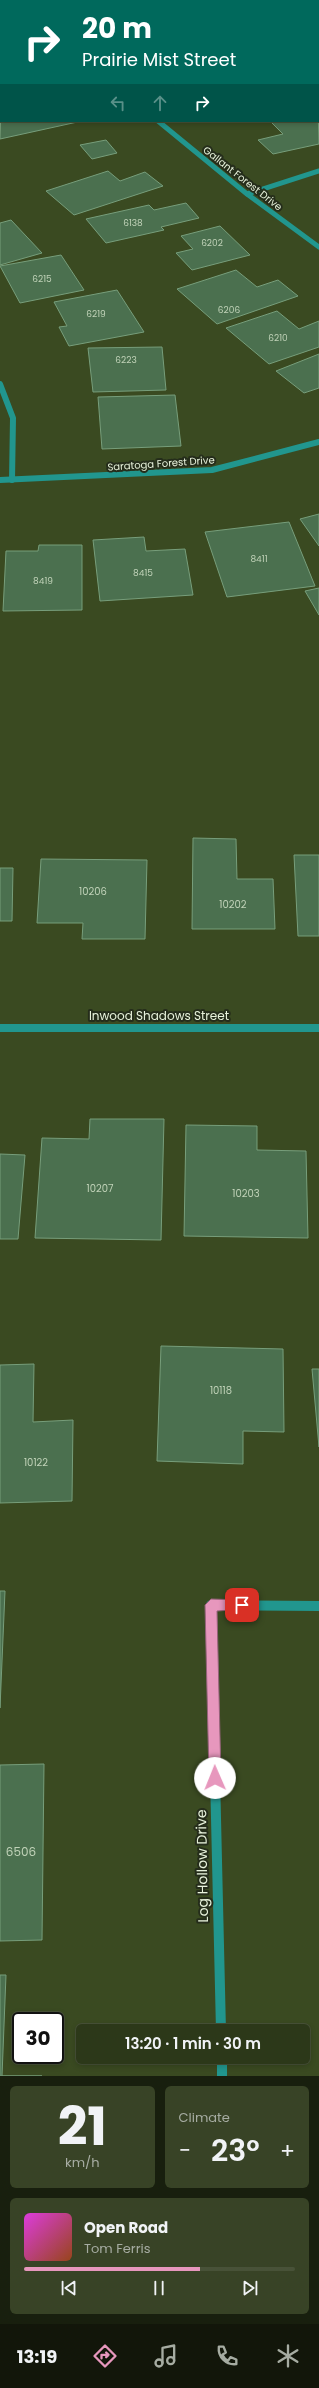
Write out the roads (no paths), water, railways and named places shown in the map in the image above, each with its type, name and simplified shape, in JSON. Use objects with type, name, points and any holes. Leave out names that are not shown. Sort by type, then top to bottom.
[{"type":"street","name":"Gallant Forest Drive","points":[[159,122],[247,194],[319,247]]},
{"type":"street","points":[[247,194],[319,171]]},
{"type":"street","points":[[0,384],[13,418],[12,480]]},
{"type":"street","name":"Saratoga Forest Drive","points":[[0,480],[212,470],[319,442]]},
{"type":"street","name":"Inwood Shadows Street","points":[[0,1028],[319,1028]]},
{"type":"street","name":"Log Hollow Drive","points":[[221,2024],[211,1605],[319,1606]]},
{"type":"street","points":[[222,2064],[222,2076]]}]
